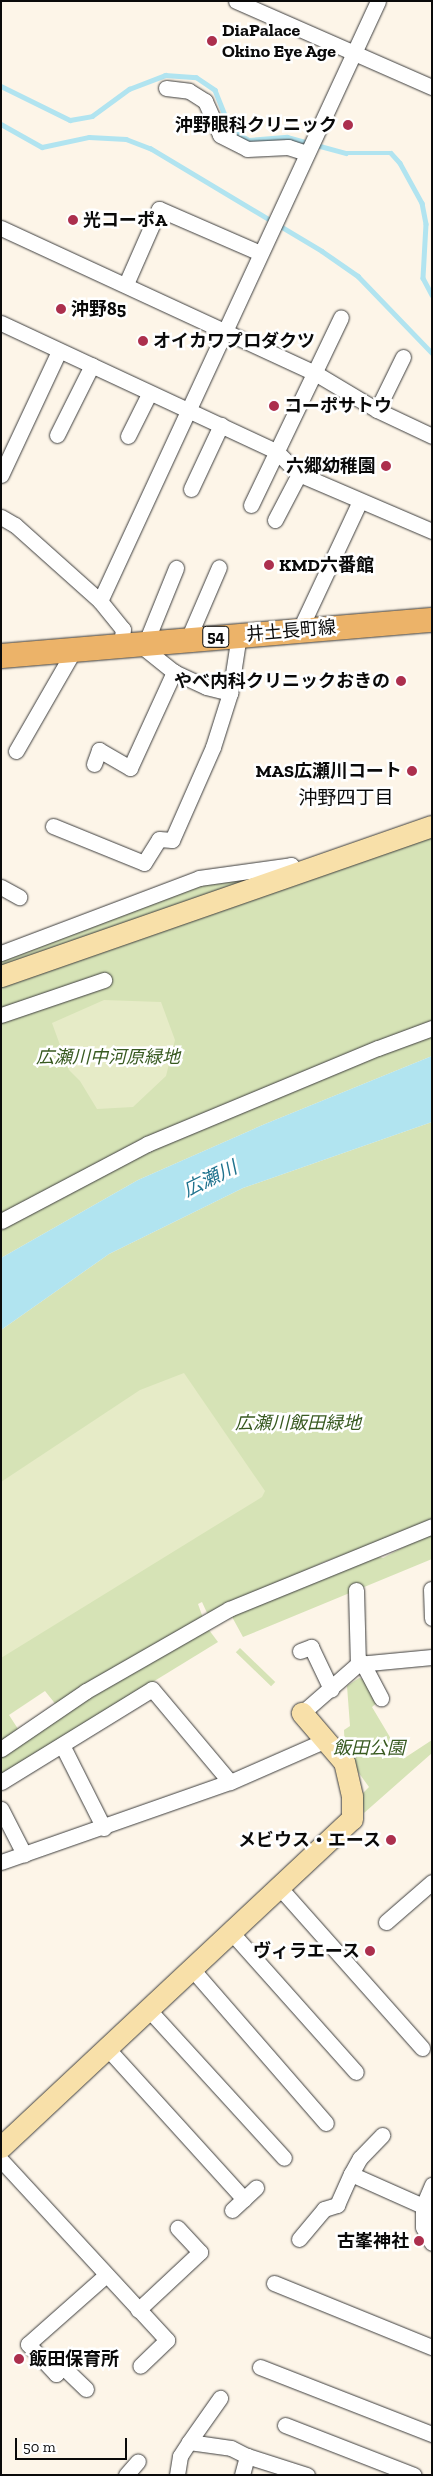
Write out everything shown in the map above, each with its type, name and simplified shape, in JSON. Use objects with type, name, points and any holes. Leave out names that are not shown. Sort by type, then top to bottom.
[{"type":"main road","name":"井土長町線","points":[[1,656],[300,629],[432,620]]},
{"type":"street","points":[[236,1],[352,55],[432,88]]},
{"type":"street","points":[[100,601],[378,1]]},
{"type":"street","points":[[166,88],[189,90],[205,101],[220,135],[246,149],[309,147]]},
{"type":"street","points":[[126,284],[159,209],[260,253]]},
{"type":"street","points":[[1,228],[126,284],[315,373],[377,410],[432,436]]},
{"type":"street","points":[[251,505],[341,317]]},
{"type":"street","points":[[1,323],[276,452],[299,474],[432,531]]},
{"type":"street","points":[[1,475],[59,351]]},
{"type":"street","points":[[377,410],[403,358]]},
{"type":"street","points":[[57,435],[92,365]]},
{"type":"street","points":[[128,436],[149,394]]},
{"type":"street","points":[[191,489],[221,425]]},
{"type":"street","points":[[274,520],[299,474]]},
{"type":"street","points":[[300,629],[360,501]]},
{"type":"street","points":[[1,517],[15,525],[100,601],[135,644],[174,672],[206,687],[230,693]]},
{"type":"street","points":[[135,644],[176,568]]},
{"type":"street","points":[[188,639],[219,568]]},
{"type":"street","points":[[53,826],[144,863],[159,839],[172,840],[213,746],[230,693],[239,635]]},
{"type":"street","points":[[16,751],[74,650]]},
{"type":"street","points":[[94,764],[99,750],[130,768],[174,672]]},
{"type":"street","points":[[1,976],[297,875],[432,826]]},
{"type":"street","points":[[1,953],[199,878],[291,866],[297,875]]},
{"type":"street","points":[[1,886],[19,898]]},
{"type":"street","points":[[1,1015],[104,980]]},
{"type":"street","points":[[1,1221],[147,1144],[378,1048],[432,1028]]},
{"type":"street","points":[[1,1749],[86,1691],[229,1609],[432,1526]]},
{"type":"street","points":[[431,1589],[432,1618]]},
{"type":"street","points":[[356,1590],[360,1663],[380,1698]]},
{"type":"street","points":[[300,1652],[312,1646],[331,1689]]},
{"type":"street","points":[[1,2147],[280,1888],[353,1816],[352,1796],[344,1762],[302,1714],[360,1663],[432,1657]]},
{"type":"street","points":[[1,1782],[152,1689],[230,1782]]},
{"type":"street","points":[[1,1862],[104,1828],[230,1782],[326,1740]]},
{"type":"street","points":[[62,1745],[104,1828]]},
{"type":"street","points":[[1,1809],[24,1854]]},
{"type":"street","points":[[386,1922],[432,1882]]},
{"type":"street","points":[[280,1888],[422,2048]]},
{"type":"street","points":[[232,1933],[356,2072]]},
{"type":"street","points":[[192,1969],[326,2123]]},
{"type":"street","points":[[149,2010],[284,2158]]},
{"type":"street","points":[[108,2048],[244,2199]]},
{"type":"street","points":[[299,2240],[324,2209],[337,2205],[360,2158],[382,2134]]},
{"type":"street","points":[[1,2160],[138,2310],[170,2337],[140,2366]]},
{"type":"street","points":[[351,2174],[423,2206]]},
{"type":"street","points":[[432,2185],[423,2206],[423,2227],[432,2243]]},
{"type":"street","points":[[232,2210],[256,2188]]},
{"type":"street","points":[[138,2310],[200,2252],[178,2228]]},
{"type":"street","points":[[86,2389],[63,2367],[56,2374],[28,2344],[106,2275]]},
{"type":"street","points":[[274,2283],[432,2347]]},
{"type":"street","points":[[260,2367],[432,2434]]},
{"type":"street","points":[[176,2475],[180,2456],[220,2398]]},
{"type":"street","points":[[286,2425],[414,2475]]},
{"type":"street","points":[[189,2442],[231,2448],[247,2456],[307,2475]]},
{"type":"street","points":[[242,2475],[247,2456]]},
{"type":"street","points":[[126,2475],[138,2461]]},
{"type":"green space","name":"広瀬川中河原緑地","points":[[432,834],[432,1056],[265,1124],[138,1180],[1,1258],[1,984]]},
{"type":"green space","points":[[256,877],[1,971],[1,957],[199,883]]},
{"type":"green space","points":[[104,1000],[161,1002],[175,1040],[166,1076],[133,1107],[97,1109],[80,1081],[69,1070],[52,1023]]},
{"type":"green space","name":"広瀬川飯田緑地","points":[[432,1122],[432,1522],[324,1562],[208,1615],[202,1602],[198,1604],[203,1618],[57,1706],[45,1691],[9,1715],[20,1732],[1,1744],[1,1330],[109,1254],[243,1188]]},
{"type":"green space","points":[[184,1373],[265,1491],[262,1497],[1,1658],[1,1482],[140,1390]]},
{"type":"green space","points":[[432,1532],[432,1559],[243,1637],[231,1615],[371,1555],[383,1558]]},
{"type":"green space","points":[[206,1626],[218,1642],[1,1775],[1,1753],[60,1714]]},
{"type":"green space","points":[[240,1648],[275,1682],[271,1686],[236,1652]]},
{"type":"green space","name":"飯田公園","points":[[359,1678],[365,1679],[378,1702],[372,1707],[403,1759],[432,1740],[432,1753],[364,1813],[362,1794],[369,1787],[345,1754],[344,1730],[350,1726],[347,1686]]},
{"type":"water","name":"広瀬川","points":[[432,1056],[432,1122],[243,1188],[109,1254],[1,1330],[1,1258],[138,1180],[265,1124]]},
{"type":"waterway","points":[[1,86],[70,120],[92,116],[129,89],[165,75],[196,77],[215,90],[231,130],[249,140],[287,137],[346,153],[391,153],[400,163],[422,203],[426,224],[423,278],[432,295]]},
{"type":"waterway","points":[[1,124],[42,147],[89,137],[126,139],[150,148],[322,251],[358,276],[432,353]]},
{"type":"place","name":"DiaPalace Okino Eye Age","points":[[212,41]]},
{"type":"place","name":"沖野眼科クリニック","points":[[348,125]]},
{"type":"place","name":"光コーポA","points":[[73,220]]},
{"type":"place","name":"沖野85","points":[[61,309]]},
{"type":"place","name":"オイカワプロダクツ","points":[[143,341]]},
{"type":"place","name":"コーポサトウ","points":[[274,406]]},
{"type":"place","name":"六郷幼稚園","points":[[386,466]]},
{"type":"place","name":"KMD六番館","points":[[269,565]]},
{"type":"place","name":"やべ内科クリニックおきの","points":[[401,681]]},
{"type":"place","name":"MAS広瀬川コート","points":[[412,771]]},
{"type":"place","name":"メビウス・エース","points":[[391,1840]]},
{"type":"place","name":"ヴィラエース","points":[[370,1951]]},
{"type":"place","name":"古峯神社","points":[[419,2241]]},
{"type":"place","name":"飯田保育所","points":[[19,2359]]},
{"type":"district","name":"沖野四丁目","points":[[346,798]]}]
